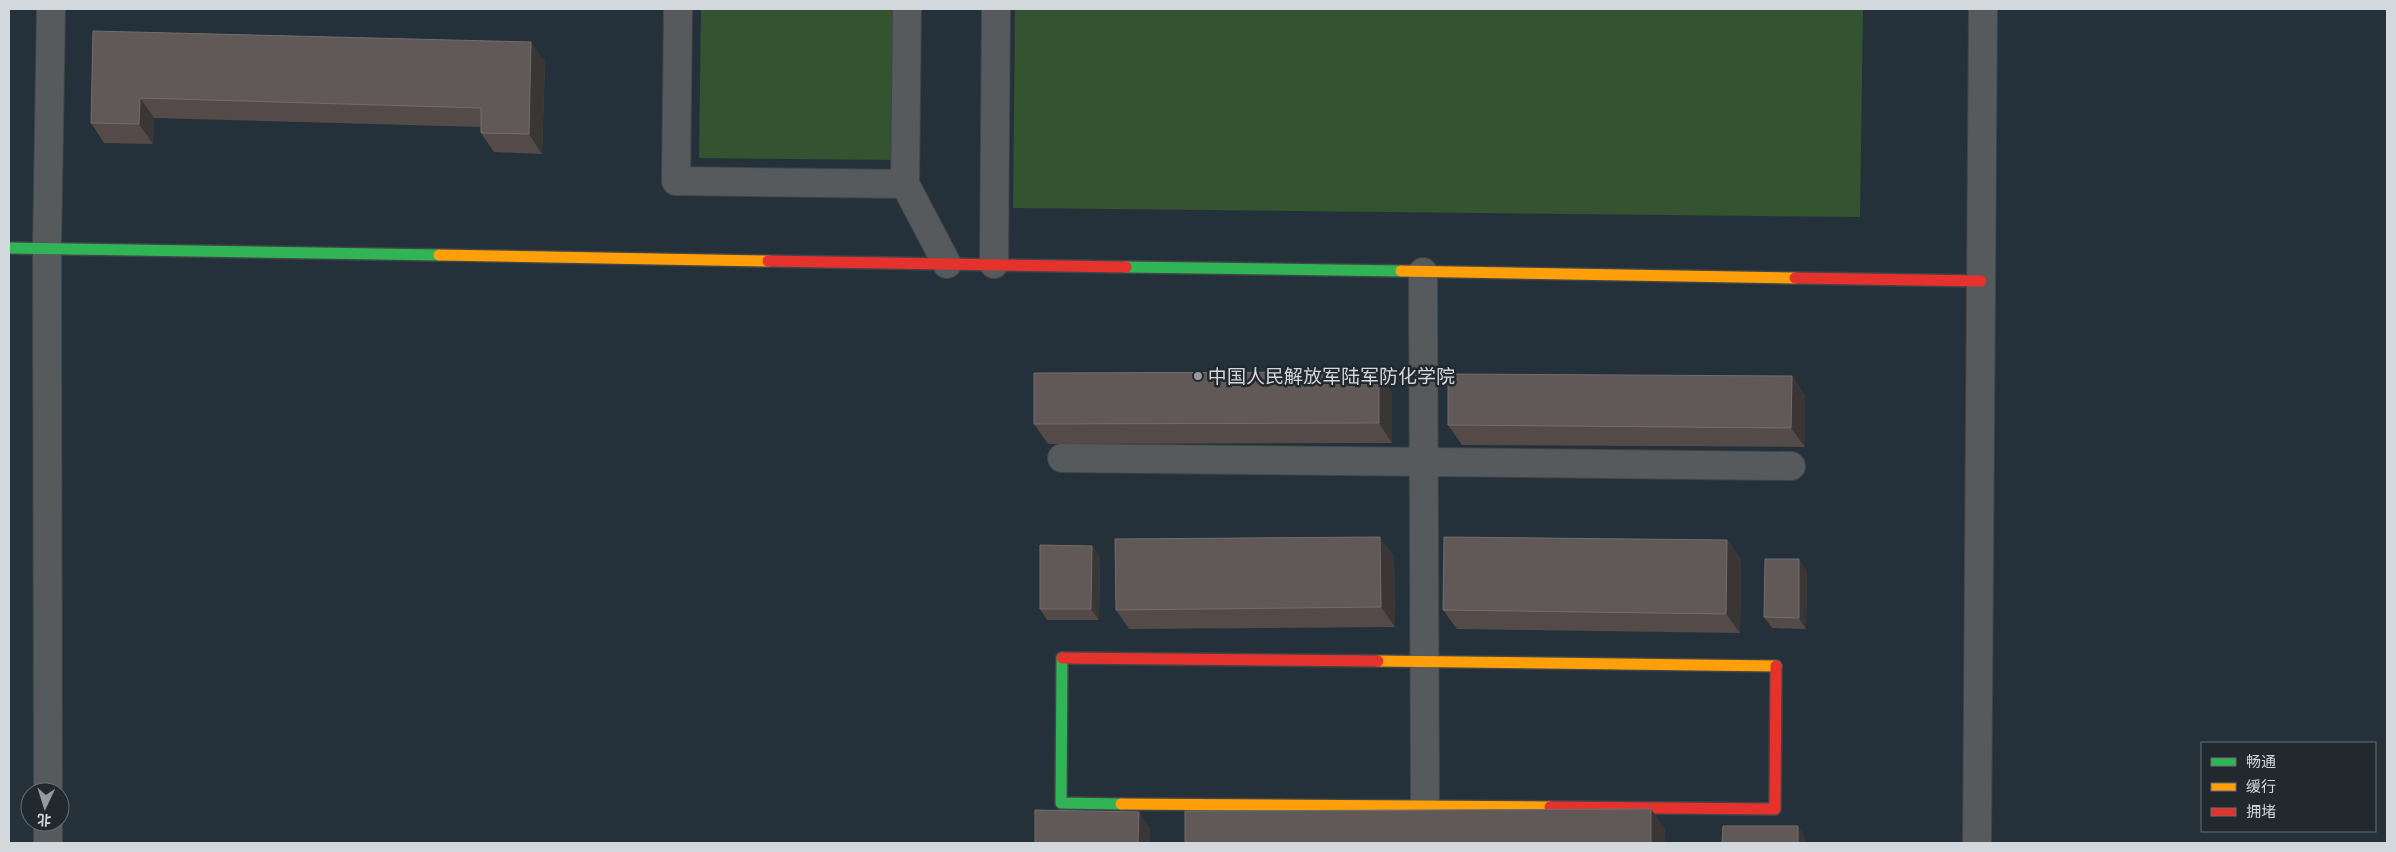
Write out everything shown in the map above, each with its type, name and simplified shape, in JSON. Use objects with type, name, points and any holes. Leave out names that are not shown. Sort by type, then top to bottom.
[{"type":"street","points":[[48,782],[47,248],[51,9]]},
{"type":"street","points":[[678,9],[676,181],[904,184]]},
{"type":"street","points":[[907,9],[904,184],[947,264]]},
{"type":"street","points":[[994,264],[996,9]]},
{"type":"street","points":[[1977,843],[1983,9]]},
{"type":"street","points":[[9,248],[1981,281]]},
{"type":"street","points":[[1423,272],[1425,806]]},
{"type":"street","points":[[1062,458],[1791,466]]},
{"type":"street","points":[[1062,658],[1776,664],[1775,810],[1425,806],[1060,803],[1062,658]]},
{"type":"shaded area","name":"中国人民解放军陆军防化学院","points":[[9,9],[2387,9],[2387,843],[9,843]]},
{"type":"green space","points":[[701,9],[899,9],[897,160],[699,158]]},
{"type":"green space","points":[[1015,9],[1863,9],[1860,217],[1013,208]]},
{"type":"building","points":[[93,31],[531,42],[529,134],[481,133],[481,108],[140,98],[139,124],[91,123]]},
{"type":"building","points":[[1379,372],[1379,423],[1034,424],[1034,373]]},
{"type":"building","points":[[1448,374],[1792,376],[1791,428],[1448,425]]},
{"type":"building","points":[[1380,537],[1381,607],[1116,610],[1115,539]]},
{"type":"building","points":[[1444,537],[1727,540],[1726,614],[1443,610]]},
{"type":"building","points":[[1040,545],[1092,546],[1091,609],[1040,609]]},
{"type":"building","points":[[1765,559],[1799,559],[1799,618],[1764,617]]},
{"type":"building","points":[[1651,809],[1651,843],[1185,843],[1185,811]]},
{"type":"building","points":[[1035,810],[1139,812],[1138,843],[1035,843]]},
{"type":"building","points":[[1723,826],[1798,826],[1798,843],[1722,843]]},
{"type":"traffic: fast","points":[[9,248],[439,255]]},
{"type":"traffic: fast","points":[[1126,267],[1401,271]]},
{"type":"traffic: fast","points":[[1062,658],[1061,803],[1121,804]]},
{"type":"traffic: slow","points":[[439,255],[768,261]]},
{"type":"traffic: slow","points":[[1401,271],[1795,278]]},
{"type":"traffic: slow","points":[[1378,661],[1776,666]]},
{"type":"traffic: slow","points":[[1121,804],[1550,807]]},
{"type":"traffic: jam","points":[[768,261],[1126,267]]},
{"type":"traffic: jam","points":[[1795,278],[1981,281]]},
{"type":"traffic: jam","points":[[1062,658],[1378,661]]},
{"type":"traffic: jam","points":[[1550,807],[1775,809],[1776,666]]},
{"type":"place","name":"中国人民解放军陆军防化学院","points":[[1198,376]]}]
